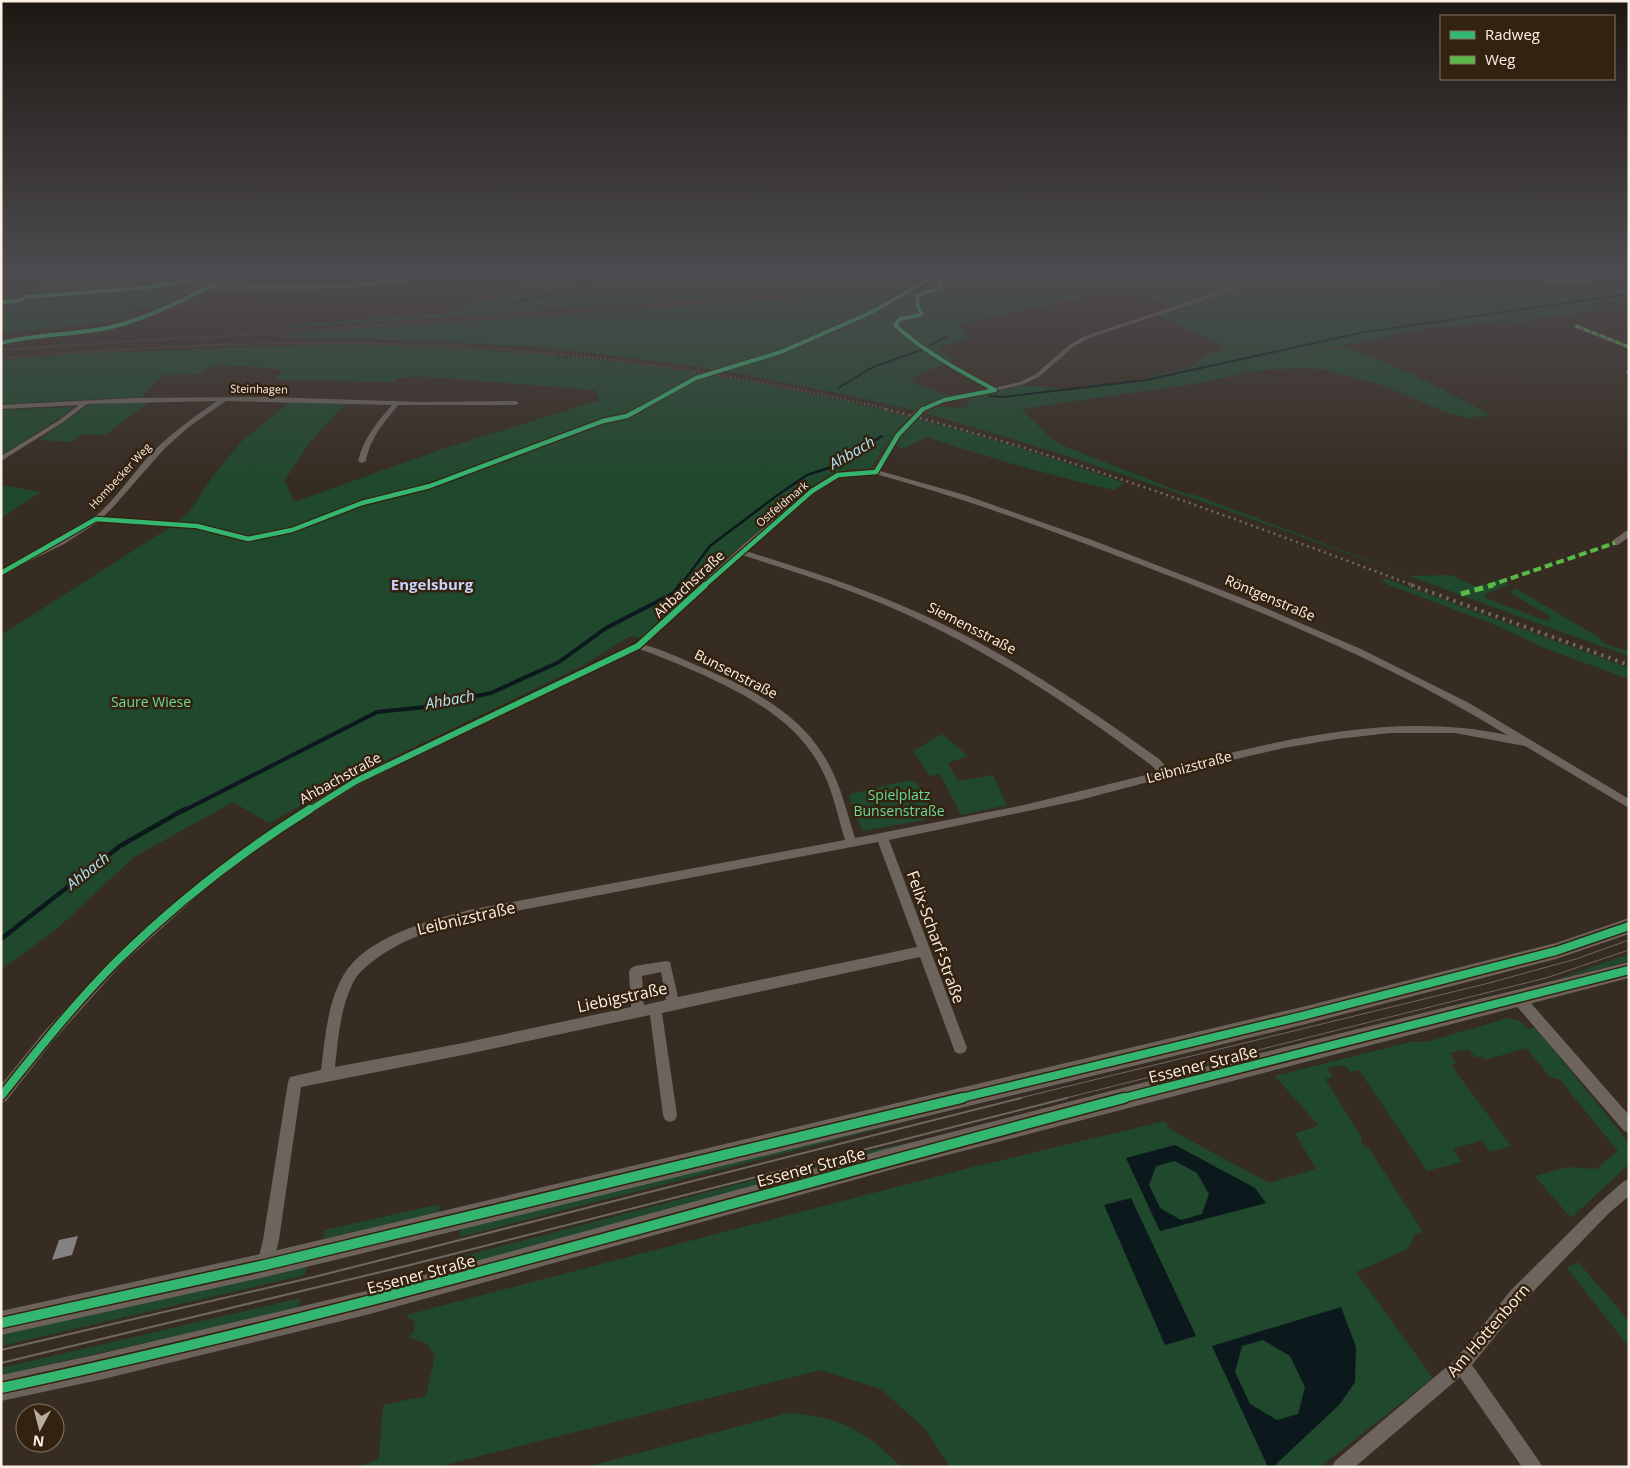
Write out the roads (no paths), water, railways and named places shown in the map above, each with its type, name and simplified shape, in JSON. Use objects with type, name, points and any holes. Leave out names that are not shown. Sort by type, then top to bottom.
[{"type":"main road","name":"Essener Straße","points":[[1,1323],[265,1265],[1417,988],[1556,951],[1629,926]]},
{"type":"main road","name":"Essener Straße","points":[[1,1388],[100,1367],[366,1303],[890,1160],[1629,970]]},
{"type":"street","points":[[924,409],[937,403],[1022,383],[1038,375],[1071,346],[1081,342]]},
{"type":"street","points":[[1618,342],[1629,347]]},
{"type":"street","name":"Steinhagen","points":[[1,407],[86,402],[224,399],[448,405],[516,403]]},
{"type":"street","name":"Hombecker Weg","points":[[1,572],[61,541],[96,519],[115,501],[170,440],[193,420],[224,399]]},
{"type":"street","points":[[1,459],[60,422],[86,402]]},
{"type":"street","points":[[362,461],[362,452],[397,403]]},
{"type":"street","points":[[876,472],[891,444],[913,418]]},
{"type":"street","name":"Ostfeldmark","points":[[741,552],[822,484],[847,473],[876,472]]},
{"type":"street","name":"Röntgenstraße","points":[[876,472],[953,494],[1043,525],[1240,600],[1416,678],[1530,743],[1629,804]]},
{"type":"street","points":[[1615,542],[1629,533]]},
{"type":"street","name":"Ahbachstraße","points":[[1,1096],[48,1037],[117,961],[200,887],[277,830],[336,792],[363,778],[638,646],[741,552]]},
{"type":"street","name":"Siemensstraße","points":[[741,552],[844,585],[922,618],[965,640],[1023,671],[1065,698],[1155,762],[1166,774]]},
{"type":"street","name":"Bunsenstraße","points":[[638,646],[656,651],[738,687],[777,710],[800,732],[820,757],[852,843]]},
{"type":"street","name":"Leibnizstraße","points":[[327,1075],[334,1022],[341,998],[353,971],[374,952],[403,934],[469,915],[1074,799],[1258,748],[1338,735],[1377,731],[1444,729],[1486,734],[1530,743]]},
{"type":"street","name":"Felix-Scharf-Straße","points":[[882,837],[960,1048]]},
{"type":"street","name":"Liebigstraße","points":[[327,1075],[458,1050],[924,951]]},
{"type":"street","points":[[638,1011],[635,972],[666,966],[672,1004]]},
{"type":"street","points":[[1518,998],[1629,1126]]},
{"type":"street","points":[[655,1008],[670,1115]]},
{"type":"street","points":[[265,1265],[271,1240],[295,1082],[327,1075]]},
{"type":"street","name":"Am Hottenborn","points":[[1341,1467],[1462,1365],[1517,1296],[1604,1208],[1629,1186]]},
{"type":"street","points":[[1462,1365],[1533,1467]]},
{"type":"waterway","points":[[929,346],[937,342]]},
{"type":"waterway","name":"Ahbach","points":[[989,396],[1003,397],[1146,380],[1322,342]]},
{"type":"waterway","points":[[838,388],[873,367],[921,350]]},
{"type":"waterway","name":"Ahbach","points":[[680,586],[710,546],[775,497],[807,475],[835,466],[882,436]]},
{"type":"waterway","name":"Ahbach","points":[[183,811],[377,712],[425,707],[491,693],[559,662],[606,628],[674,593],[680,585]]},
{"type":"waterway","name":"Ahbach","points":[[1,939],[120,846],[185,809]]},
{"type":"tunnel","points":[[913,418],[924,409],[922,410]]},
{"type":"tram line","points":[[1016,1099],[1489,983],[1576,959],[1629,940]]},
{"type":"tram line","points":[[1062,1099],[1546,978],[1629,950]]},
{"type":"tram line","points":[[1,1350],[314,1277],[1021,1098]]},
{"type":"tram line","points":[[1,1363],[410,1265],[1067,1098]]},
{"type":"railway","points":[[1,350],[127,342]]},
{"type":"railway","points":[[1,358],[126,349],[250,344],[403,344],[474,348],[613,360],[683,370],[752,381],[890,410]]},
{"type":"railway","points":[[885,409],[1020,446],[1152,490],[1415,586]]},
{"type":"railway","points":[[1411,585],[1629,665]]},
{"type":"district","name":"Engelsburg","points":[[432,585]]},
{"type":"park label","name":"Saure Wiese","points":[[151,702]]},
{"type":"park label","name":"Spielplatz Bunsenstraße","points":[[899,804]]}]
